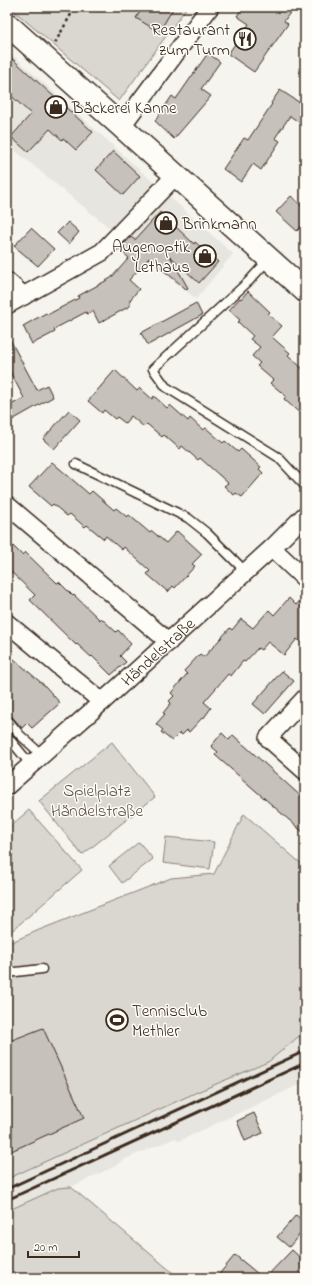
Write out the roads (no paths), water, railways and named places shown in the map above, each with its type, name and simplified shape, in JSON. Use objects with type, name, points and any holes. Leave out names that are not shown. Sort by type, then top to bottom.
[{"type":"main road","points":[[7,24],[305,291]]},
{"type":"street","points":[[121,127],[210,7]]},
{"type":"street","points":[[7,305],[102,252],[175,176]]},
{"type":"street","points":[[7,280],[24,296]]},
{"type":"street","points":[[7,505],[169,642]]},
{"type":"street","name":"Händelstraße","points":[[7,786],[246,572],[305,515]]},
{"type":"street","points":[[272,548],[305,579]]},
{"type":"street","points":[[7,623],[102,702]]},
{"type":"street","points":[[305,698],[268,738],[305,771]]},
{"type":"lane","points":[[269,259],[249,281],[152,369],[166,387],[278,458],[305,486]]},
{"type":"lane","points":[[76,464],[188,518],[207,533],[246,572]]},
{"type":"lane","points":[[7,719],[20,735],[36,760]]},
{"type":"lane","points":[[7,736],[36,760]]},
{"type":"lane","points":[[7,973],[42,970]]},
{"type":"railway","points":[[7,1189],[305,1051]]},
{"type":"railway","points":[[7,1200],[305,1063]]},
{"type":"place","name":"Restaurant zum Turm","points":[[245,39]]},
{"type":"place","name":"Bäckerei Kanne","points":[[56,107]]},
{"type":"place","name":"Brinkmann","points":[[166,223]]},
{"type":"place","name":"Augenoptik Lethaus","points":[[205,256]]},
{"type":"place","name":"Tennisclub Methler","points":[[117,1020]]},
{"type":"park label","name":"Spielplatz Händelstraße","points":[[97,800]]}]
